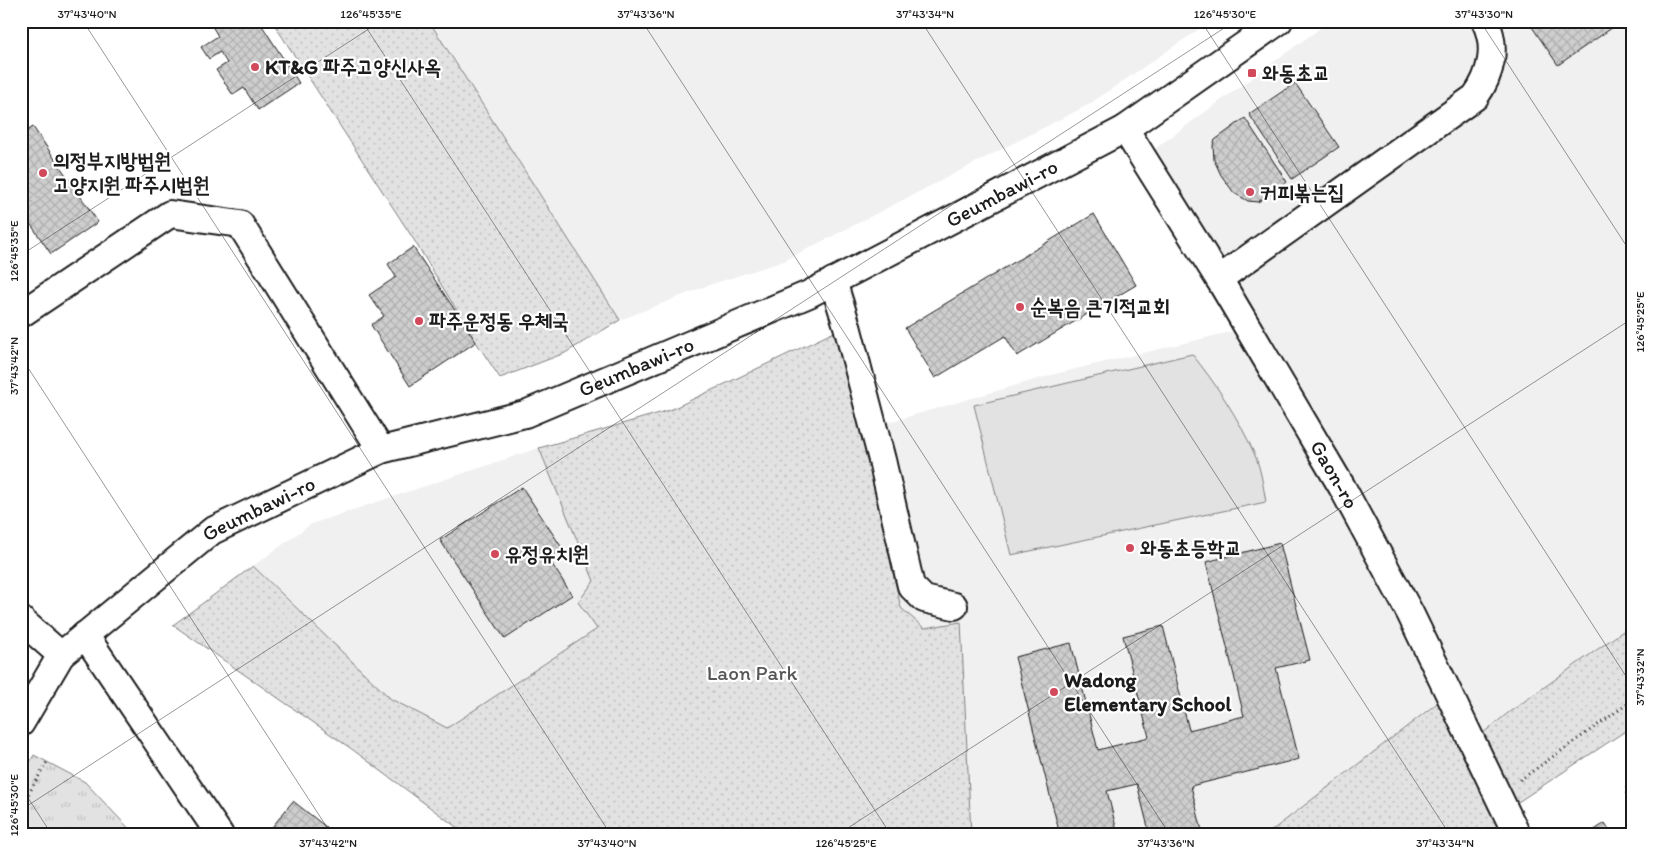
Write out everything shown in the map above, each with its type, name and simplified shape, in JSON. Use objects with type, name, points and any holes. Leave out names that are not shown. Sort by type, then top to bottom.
[{"type":"street","name":"Geumbawi-ro","points":[[21,723],[61,654],[212,531],[381,450],[524,414],[809,294],[1125,129],[1279,21]]},
{"type":"street","points":[[1219,279],[1475,98],[1487,76],[1492,59],[1491,37],[1485,21]]},
{"type":"street","name":"Gaon-ro","points":[[1125,129],[1219,279],[1342,487],[1401,596],[1517,835]]},
{"type":"street","points":[[21,314],[170,214],[240,224],[381,450]]},
{"type":"street","points":[[833,281],[847,326],[882,460],[911,586],[924,599],[954,606]]},
{"type":"street","points":[[21,620],[61,654]]},
{"type":"street","points":[[85,635],[220,835]]},
{"type":"path","points":[[1513,784],[1633,700]]},
{"type":"path","points":[[21,807],[47,762]]},
{"type":"path","points":[[1633,780],[1626,789],[1627,797],[1633,802]]},
{"type":"shaded area","points":[[429,21],[1211,21],[1088,105],[784,261],[709,285],[620,320]]},
{"type":"shaded area","points":[[1330,21],[1633,21],[1633,624],[1508,713],[1472,742],[1448,694],[1266,835],[971,835],[961,622],[924,628],[901,609],[872,479],[873,427],[1055,374],[1247,328],[1142,158]]},
{"type":"shaded area","points":[[539,448],[594,581],[597,629],[447,729],[391,699],[253,566],[311,524]]},
{"type":"green space","points":[[272,21],[429,21],[620,320],[565,353],[500,378],[414,240]]},
{"type":"green space","name":"Laon Park","points":[[847,326],[873,427],[872,479],[901,608],[924,628],[961,622],[971,835],[467,835],[353,750],[173,625],[253,566],[391,699],[447,728],[597,629],[578,602],[594,581],[539,448],[670,410]]},
{"type":"green space","points":[[1192,354],[1226,401],[1248,440],[1262,477],[1266,502],[1011,555],[974,405]]},
{"type":"green space","points":[[1633,624],[1633,726],[1506,810],[1517,835],[1266,835],[1449,694],[1472,742],[1508,713]]},
{"type":"green space","points":[[34,755],[85,782],[135,835],[21,835],[21,778]]},
{"type":"building","name":"KT&G 파주고양신사옥","points":[[209,21],[259,21],[299,83],[258,110],[244,88],[233,95],[216,70],[227,63],[220,52],[209,59],[201,47],[218,36]]},
{"type":"building","points":[[1528,21],[1622,21],[1558,65]]},
{"type":"building","points":[[1295,83],[1339,147],[1292,179],[1249,114]]},
{"type":"building","points":[[1245,118],[1287,182],[1258,202],[1248,201],[1234,193],[1221,175],[1214,160],[1213,145],[1215,140]]},
{"type":"building","name":"의정부지방법원 고양지원 파주시법원","points":[[33,127],[98,222],[51,254],[21,210],[21,135]]},
{"type":"building","name":"순복음 큰기적교회","points":[[1094,214],[1136,285],[1017,356],[1005,336],[935,378],[905,328]]},
{"type":"building","name":"파주운정동 우체국","points":[[413,247],[476,342],[410,386],[371,325],[384,316],[369,295],[396,277],[388,264]]},
{"type":"building","name":"유정유치원","points":[[522,487],[564,551],[550,561],[572,595],[505,639],[440,540]]},
{"type":"building","name":"Wadong Elementary School","points":[[1280,543],[1310,660],[1276,668],[1299,759],[1191,786],[1203,835],[1150,835],[1137,784],[1107,791],[1118,835],[1060,835],[1015,657],[1071,643],[1098,750],[1149,737],[1123,636],[1163,626],[1189,730],[1244,716],[1206,562]]},
{"type":"building","points":[[293,801],[336,835],[274,835],[269,831]]},
{"type":"building","points":[[1605,823],[1613,835],[1587,835]]},
{"type":"place","name":"KT&G 파주고양신사옥","points":[[255,67]]},
{"type":"place","name":"와동초교","points":[[1252,73]]},
{"type":"place","name":"의정부지방법원 고양지원 파주시법원","points":[[43,173]]},
{"type":"place","name":"커피볶는집","points":[[1250,192]]},
{"type":"place","name":"순복음 큰기적교회","points":[[1020,307]]},
{"type":"place","name":"파주운정동 우체국","points":[[419,321]]},
{"type":"place","name":"와동초등학교","points":[[1130,548]]},
{"type":"place","name":"유정유치원","points":[[495,554]]},
{"type":"place","name":"Wadong Elementary School","points":[[1054,692]]}]
